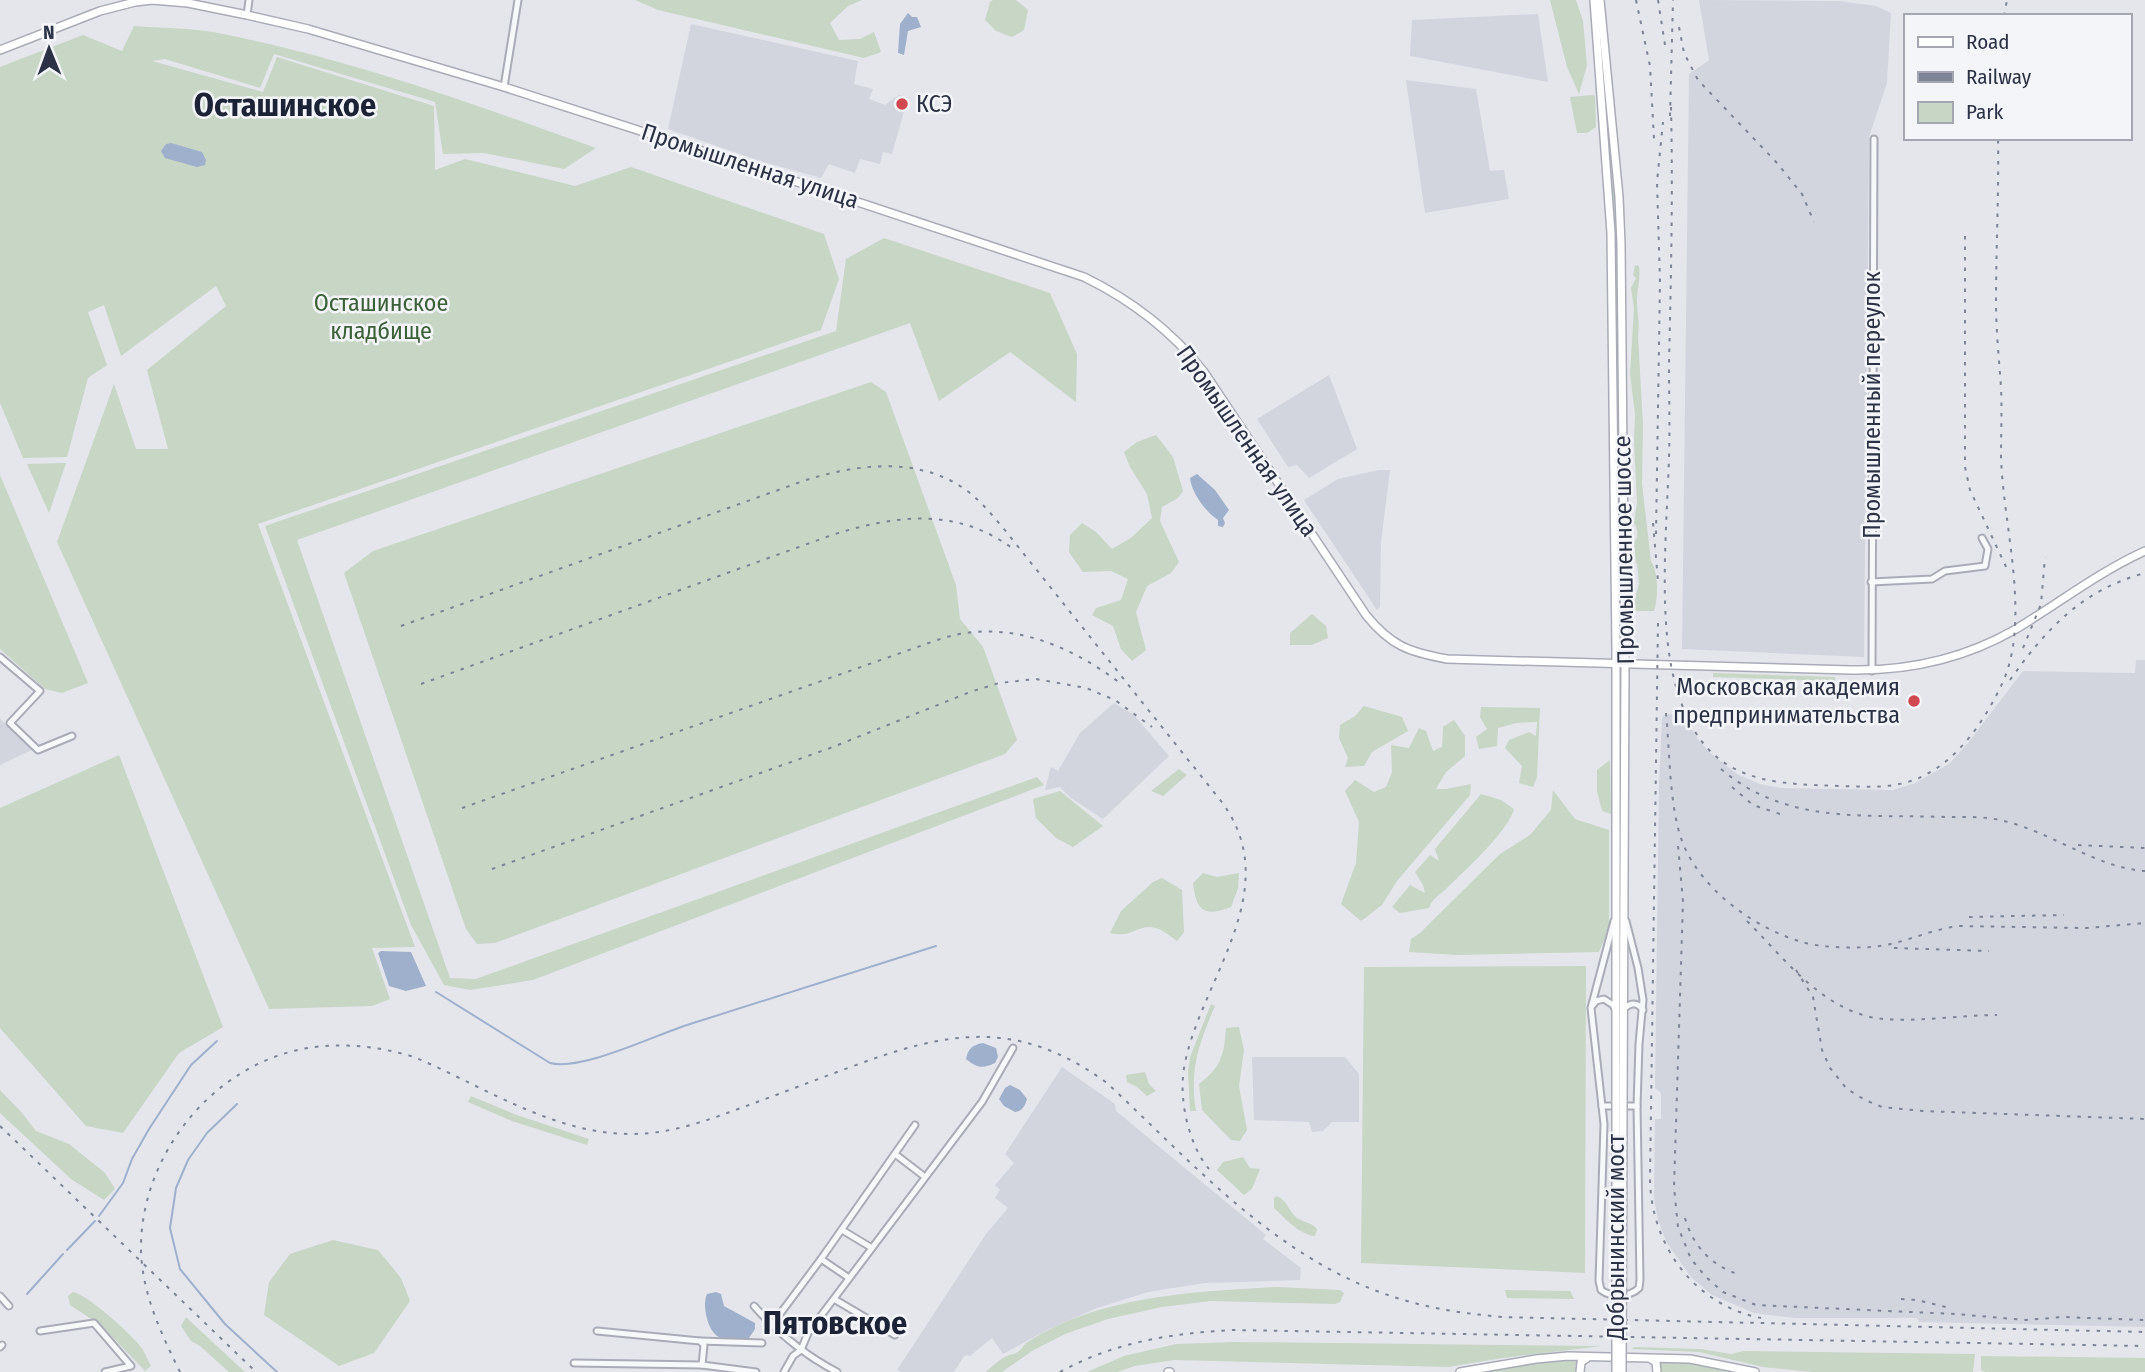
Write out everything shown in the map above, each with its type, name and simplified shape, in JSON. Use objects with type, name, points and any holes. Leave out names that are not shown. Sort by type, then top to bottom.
[{"type":"main road","name":"Промышленное шоссе","points":[[1594,0],[1611,233],[1616,663],[1615,918],[1620,1102]]},
{"type":"main road","name":"Промышленное шоссе","points":[[1600,0],[1621,244],[1625,917],[1619,1011]]},
{"type":"main road","name":"Промышленная улица","points":[[0,50],[100,11],[135,2],[188,2],[308,29],[504,88],[1052,266],[1104,287],[1164,328],[1194,358],[1379,632],[1413,652],[1447,659],[1872,671],[1930,664],[1972,650],[2015,629],[2115,566],[2145,551]]},
{"type":"main road","points":[[1604,135],[1613,134]]},
{"type":"main road","points":[[1613,385],[1623,385]]},
{"type":"main road","name":"Добрынинский мост","points":[[1616,1372],[1620,1102]]},
{"type":"main road","name":"Добрынинский мост","points":[[1620,1102],[1622,1372]]},
{"type":"main road","points":[[1580,1372],[1581,1362],[1591,1356]]},
{"type":"main road","points":[[1460,1372],[1536,1359],[1591,1356],[1690,1359],[1755,1372]]},
{"type":"main road","points":[[1644,1357],[1656,1362],[1657,1372]]},
{"type":"street","points":[[247,15],[249,0]]},
{"type":"street","points":[[504,88],[518,0]]},
{"type":"street","name":"Промышленный переулок","points":[[1872,671],[1874,139]]},
{"type":"street","points":[[1871,582],[1932,579],[1945,571],[1985,566],[1988,549],[1982,538]]},
{"type":"street","points":[[0,657],[40,691],[10,723],[38,750],[72,736]]},
{"type":"street","points":[[1615,918],[1591,1008],[1602,1106],[1603,1173],[1600,1195],[1599,1281],[1601,1290],[1613,1295],[1633,1293],[1640,1284],[1637,1106],[1639,1044],[1644,1013],[1638,968],[1625,917]]},
{"type":"street","points":[[1591,1008],[1596,1001],[1604,999],[1619,1011],[1632,1004],[1642,1008],[1644,1013]]},
{"type":"street","points":[[784,1372],[793,1356],[801,1350],[808,1333],[982,1102],[1013,1048]]},
{"type":"street","points":[[1602,1106],[1637,1106]]},
{"type":"street","points":[[771,1326],[915,1125]]},
{"type":"street","points":[[895,1154],[925,1177]]},
{"type":"street","points":[[842,1230],[872,1248]]},
{"type":"street","points":[[821,1259],[849,1278]]},
{"type":"street","points":[[0,1296],[9,1306]]},
{"type":"street","points":[[834,1299],[895,1335]]},
{"type":"street","points":[[754,1306],[771,1326],[801,1350],[837,1372]]},
{"type":"street","points":[[40,1331],[91,1322],[137,1372]]},
{"type":"street","points":[[597,1331],[700,1341],[762,1343]]},
{"type":"street","points":[[700,1341],[704,1345],[702,1365]]},
{"type":"street","points":[[574,1363],[702,1365],[756,1372]]},
{"type":"street","points":[[105,1372],[131,1366]]},
{"type":"shaded area","points":[[1699,0],[1839,1],[1876,6],[1891,13],[1887,83],[1869,137],[1864,657],[1682,649],[1689,74],[1709,60]]},
{"type":"shaded area","points":[[1538,14],[1548,82],[1410,56],[1412,20]]},
{"type":"shaded area","points":[[691,24],[858,61],[854,84],[873,89],[869,99],[885,105],[899,95],[908,97],[892,154],[883,152],[880,164],[860,159],[855,173],[829,164],[821,178],[757,160],[668,129]]},
{"type":"shaded area","points":[[1406,80],[1476,89],[1490,171],[1504,170],[1509,199],[1425,213]]},
{"type":"shaded area","points":[[1329,375],[1357,449],[1309,478],[1297,465],[1288,467],[1257,419]]},
{"type":"shaded area","points":[[1390,470],[1381,542],[1380,607],[1377,610],[1304,500],[1338,479]]},
{"type":"shaded area","points":[[2136,660],[2145,660],[2145,1327],[1919,1322],[1917,1318],[1795,1318],[1754,1313],[1712,1295],[1691,1277],[1667,1243],[1658,1220],[1654,1198],[1655,1119],[1661,1119],[1661,1093],[1655,1088],[1659,785],[1664,715],[1682,713],[1709,752],[1737,774],[1760,784],[1780,788],[1893,790],[1915,783],[1949,764],[2023,671],[2135,673]]},
{"type":"shaded area","points":[[1114,703],[1134,715],[1169,756],[1103,819],[1071,798],[1060,787],[1045,790],[1051,767],[1058,771],[1080,733]]},
{"type":"shaded area","points":[[0,719],[34,749],[0,765]]},
{"type":"shaded area","points":[[1252,1057],[1345,1057],[1359,1074],[1359,1122],[1332,1122],[1323,1131],[1312,1132],[1309,1122],[1254,1120]]},
{"type":"shaded area","points":[[1062,1067],[1115,1104],[1116,1111],[1266,1235],[1263,1239],[1301,1268],[1300,1280],[1205,1283],[1148,1292],[1097,1308],[1049,1329],[1003,1354],[992,1338],[970,1356],[965,1355],[954,1372],[897,1370],[986,1234],[1008,1208],[995,1198],[1000,1190],[995,1185],[1014,1163],[1005,1154]]},
{"type":"green space","points":[[635,0],[862,0],[848,6],[830,23],[839,40],[860,39],[874,32],[881,52],[864,58],[658,10]]},
{"type":"green space","points":[[993,0],[1016,0],[1028,10],[1024,30],[1012,37],[996,31],[985,20]]},
{"type":"green space","points":[[1550,0],[1576,0],[1583,21],[1587,65],[1579,94],[1567,67]]},
{"type":"green space","name":"Осташинское кладбище","points":[[134,26],[213,32],[311,54],[407,82],[549,131],[596,148],[564,169],[484,153],[443,154],[435,102],[274,54],[260,88],[165,59],[152,61],[263,92],[277,57],[434,106],[435,170],[465,159],[575,186],[631,167],[824,234],[839,279],[821,330],[258,524],[415,947],[372,948],[390,999],[372,1006],[269,1009],[57,542],[114,384],[136,449],[168,449],[147,370],[226,306],[216,286],[121,356],[104,305],[88,312],[107,365],[88,378],[67,457],[23,458],[0,403],[0,67],[83,35],[122,51]]},
{"type":"green space","points":[[1593,95],[1596,127],[1587,133],[1577,133],[1570,97]]},
{"type":"green space","points":[[1608,147],[1612,147],[1618,237],[1620,367],[1616,367],[1614,222]]},
{"type":"green space","points":[[884,238],[1050,293],[1077,354],[1076,402],[1010,352],[939,401],[910,323],[297,540],[450,978],[476,979],[1037,777],[1044,785],[533,980],[470,990],[444,985],[411,925],[265,526],[836,331],[846,259]]},
{"type":"green space","points":[[1635,265],[1639,266],[1637,301],[1643,425],[1642,484],[1651,561],[1657,579],[1654,611],[1632,611],[1639,584],[1634,542],[1637,538],[1634,523],[1637,503],[1635,414],[1630,374],[1634,308],[1631,288],[1636,278],[1633,275]]},
{"type":"green space","points":[[871,382],[886,392],[956,585],[960,619],[983,647],[1017,740],[1005,754],[495,943],[477,944],[466,929],[344,573],[373,551]]},
{"type":"green space","points":[[1616,395],[1620,395],[1620,653],[1619,652]]},
{"type":"green space","points":[[1156,435],[1173,457],[1183,491],[1178,498],[1162,507],[1160,521],[1179,562],[1171,573],[1147,586],[1136,612],[1146,650],[1132,661],[1121,649],[1113,626],[1092,615],[1096,608],[1121,600],[1128,579],[1111,571],[1083,572],[1069,552],[1070,535],[1082,523],[1096,532],[1112,549],[1131,538],[1152,518],[1147,494],[1124,452],[1137,442]]},
{"type":"green space","points":[[66,463],[49,513],[27,464]]},
{"type":"green space","points":[[0,475],[88,683],[62,693],[45,689],[0,649]]},
{"type":"green space","points":[[1312,614],[1326,626],[1328,638],[1312,645],[1290,645],[1290,633]]},
{"type":"green space","points":[[1713,673],[1835,677],[1835,681],[1713,677]]},
{"type":"green space","points":[[1621,675],[1621,988],[1620,1014],[1618,988]]},
{"type":"green space","points":[[1364,706],[1402,717],[1408,731],[1372,752],[1364,766],[1345,767],[1348,758],[1339,738],[1340,725],[1355,716]]},
{"type":"green space","points":[[1481,707],[1540,708],[1537,777],[1533,787],[1519,783],[1522,766],[1505,748],[1509,740],[1529,732],[1536,736],[1537,722],[1516,723],[1498,728],[1497,746],[1479,749],[1476,737],[1487,729],[1480,717]]},
{"type":"green space","points":[[1454,720],[1465,736],[1465,756],[1446,772],[1436,789],[1471,784],[1470,795],[1397,881],[1382,905],[1361,921],[1341,904],[1356,863],[1359,822],[1345,791],[1355,780],[1374,792],[1386,787],[1392,772],[1391,745],[1409,748],[1419,728],[1426,731],[1433,751],[1442,747],[1443,727]]},
{"type":"green space","points":[[119,755],[223,1027],[179,1053],[123,1133],[86,1126],[0,1028],[0,808]]},
{"type":"green space","points":[[1610,760],[1611,814],[1602,811],[1597,791],[1597,770]]},
{"type":"green space","points":[[1179,769],[1187,775],[1163,796],[1151,791]]},
{"type":"green space","points":[[1553,790],[1575,819],[1609,830],[1609,929],[1599,952],[1458,955],[1409,952],[1411,939],[1500,854],[1530,835],[1551,810]]},
{"type":"green space","points":[[1060,791],[1103,826],[1073,847],[1056,838],[1036,818],[1033,799]]},
{"type":"green space","points":[[1481,794],[1501,800],[1514,809],[1510,819],[1494,840],[1434,899],[1429,908],[1400,913],[1392,907],[1410,885],[1425,893],[1415,872],[1430,855],[1439,861],[1435,849]]},
{"type":"green space","points":[[1203,873],[1217,877],[1239,873],[1238,888],[1231,907],[1214,912],[1199,905],[1193,883]]},
{"type":"green space","points":[[1162,878],[1182,890],[1184,932],[1177,941],[1154,927],[1123,934],[1110,933],[1121,911],[1153,882]]},
{"type":"green space","points":[[1586,966],[1585,1273],[1361,1263],[1364,967]]},
{"type":"green space","points":[[1211,1004],[1215,1006],[1204,1032],[1195,1070],[1196,1111],[1190,1111],[1190,1057]]},
{"type":"green space","points":[[1239,1027],[1244,1050],[1239,1086],[1247,1130],[1240,1141],[1231,1140],[1202,1110],[1199,1084],[1220,1060],[1226,1028]]},
{"type":"green space","points":[[1145,1072],[1149,1084],[1156,1091],[1147,1096],[1127,1082],[1126,1075]]},
{"type":"green space","points":[[0,1090],[36,1131],[69,1144],[105,1173],[115,1189],[104,1200],[71,1179],[0,1113]]},
{"type":"green space","points":[[471,1096],[514,1114],[589,1139],[587,1145],[512,1121],[468,1102]]},
{"type":"green space","points":[[1243,1157],[1250,1168],[1260,1169],[1252,1189],[1244,1195],[1217,1170],[1223,1162]]},
{"type":"green space","points":[[1277,1196],[1297,1218],[1317,1229],[1315,1236],[1298,1229],[1274,1208],[1274,1198]]},
{"type":"green space","points":[[333,1240],[378,1250],[401,1278],[410,1301],[374,1353],[339,1366],[264,1315],[269,1282],[290,1254]]},
{"type":"green space","points":[[1277,1287],[1340,1290],[1344,1293],[1340,1302],[1335,1304],[1211,1301],[1162,1307],[1108,1319],[1065,1334],[1032,1351],[1002,1372],[986,1372],[1008,1355],[1018,1352],[1029,1341],[1086,1314],[1117,1305],[1182,1294]]},
{"type":"green space","points":[[1505,1290],[1570,1291],[1574,1299],[1507,1298]]},
{"type":"green space","points":[[73,1292],[89,1300],[121,1326],[143,1350],[151,1366],[145,1371],[102,1326],[70,1305],[68,1296]]},
{"type":"green space","points":[[186,1317],[245,1372],[229,1372],[191,1341],[181,1326]]},
{"type":"green space","points":[[1236,1342],[1602,1346],[1448,1367],[1174,1360],[1135,1366],[1117,1372],[1087,1372],[1124,1356],[1176,1344]]},
{"type":"green space","points":[[1632,1349],[1700,1349],[1731,1354],[1744,1351],[1975,1354],[1973,1372],[1813,1372],[1763,1367],[1699,1352]]},
{"type":"green space","points":[[1981,1356],[2145,1358],[2145,1372],[1985,1372],[1981,1370]]},
{"type":"green space","points":[[1579,1359],[1575,1366],[1576,1372],[1477,1372],[1548,1360]]},
{"type":"green space","points":[[1658,1359],[1702,1363],[1744,1372],[1661,1372]]},
{"type":"water","points":[[908,13],[917,17],[921,27],[908,31],[904,55],[898,53],[900,24]]},
{"type":"water","points":[[166,144],[202,152],[205,165],[197,167],[165,158],[161,151]]},
{"type":"water","points":[[1197,474],[1215,490],[1229,510],[1223,518],[1223,527],[1218,526],[1218,520],[1204,507],[1194,490],[1190,478]]},
{"type":"water","points":[[411,952],[426,986],[406,991],[389,986],[378,953]]},
{"type":"water","points":[[983,1043],[996,1048],[998,1057],[995,1063],[980,1067],[966,1059],[971,1048]]},
{"type":"water","points":[[1010,1085],[1020,1090],[1027,1099],[1023,1108],[1015,1112],[1004,1106],[999,1099]]},
{"type":"water","points":[[707,1294],[721,1294],[724,1306],[755,1323],[755,1329],[749,1338],[722,1338],[711,1329],[705,1304]]},
{"type":"waterway","points":[[436,992],[550,1063],[564,1064],[618,1051],[687,1025],[936,946]]},
{"type":"waterway","points":[[99,1216],[123,1183],[132,1159],[149,1129],[191,1065],[217,1041]]},
{"type":"waterway","points":[[237,1104],[207,1133],[188,1160],[176,1188],[170,1228],[180,1269],[225,1324],[277,1372]]},
{"type":"waterway","points":[[67,1250],[95,1221]]},
{"type":"waterway","points":[[27,1294],[63,1254]]},
{"type":"railway","points":[[1636,0],[1650,66],[1654,139]]},
{"type":"railway","points":[[1658,0],[1665,45]]},
{"type":"railway","points":[[1670,116],[1673,0]]},
{"type":"railway","points":[[2004,14],[2007,0]]},
{"type":"railway","points":[[1679,27],[1684,53],[1698,80],[1777,163],[1802,194],[1814,222]]},
{"type":"railway","points":[[1671,107],[1669,445],[1665,575],[1667,636],[1671,664],[1677,690],[1689,720],[1703,743],[1720,759],[1739,771],[1786,783],[1885,786],[1905,783],[1925,775],[1949,759],[1969,738],[1994,701],[2010,663],[2015,605],[2001,457],[2001,387],[1996,302],[1998,140]]},
{"type":"railway","points":[[1656,534],[1660,282],[1657,182],[1663,122]]},
{"type":"railway","points":[[1965,236],[1965,467],[1970,490],[2008,571]]},
{"type":"railway","points":[[401,626],[826,474],[867,467],[908,468],[948,479],[966,490],[1004,529],[1221,801],[1239,834],[1246,868],[1243,902],[1233,935],[1193,1035],[1183,1075],[1183,1097],[1188,1126],[1196,1149],[1209,1169]]},
{"type":"railway","points":[[421,684],[856,528],[902,520],[947,521],[991,535],[1012,548]]},
{"type":"railway","points":[[1653,523],[1658,581]]},
{"type":"railway","points":[[2023,648],[2041,604],[2045,557]]},
{"type":"railway","points":[[2010,680],[2037,644],[2067,614],[2102,590],[2145,573]]},
{"type":"railway","points":[[1658,623],[1650,1179],[1652,1203],[1658,1227],[1668,1249],[1697,1286],[1737,1311],[1761,1318]]},
{"type":"railway","points":[[462,808],[943,638],[967,633],[990,632],[1036,639],[1079,657],[1120,683]]},
{"type":"railway","points":[[492,869],[833,747],[999,683],[1036,679],[1086,688],[1115,700],[1152,727]]},
{"type":"railway","points":[[1666,713],[1675,811],[1682,841],[1690,859],[1715,890],[1731,904],[1748,917],[1784,936],[1819,945],[1863,947],[1882,946],[1960,926],[2086,928],[2145,923]]},
{"type":"railway","points":[[1721,769],[1746,787],[1772,800],[1800,808],[1856,815],[1997,819],[2022,826],[2109,863],[2145,871]]},
{"type":"railway","points":[[1732,787],[1753,805],[1780,814]]},
{"type":"railway","points":[[2078,845],[2145,848]]},
{"type":"railway","points":[[1678,846],[1683,901],[1674,1187],[1678,1227],[1691,1259],[1706,1277],[1723,1292],[1756,1305],[2026,1320],[2063,1317],[2145,1320]]},
{"type":"railway","points":[[1969,917],[2064,915]]},
{"type":"railway","points":[[1747,921],[1808,983],[1843,1007],[1863,1015],[1898,1020],[1997,1015]]},
{"type":"railway","points":[[1894,948],[1989,951]]},
{"type":"railway","points":[[1796,970],[1813,997],[1822,1050],[1830,1068],[1847,1089],[1865,1100],[1882,1107],[1923,1111],[2145,1119]]},
{"type":"railway","points":[[180,1372],[149,1299],[141,1252],[144,1216],[153,1180],[169,1147],[190,1118],[216,1092],[245,1071],[278,1056],[314,1047],[340,1045],[377,1048],[414,1057],[546,1117],[602,1132],[631,1134],[677,1129],[706,1120],[917,1045],[980,1037],[1011,1039],[1042,1048],[1074,1062],[1107,1083],[1209,1180],[1282,1239],[1321,1264],[1362,1285],[1407,1301],[1502,1317],[2145,1332]]},
{"type":"railway","points":[[0,1126],[256,1372]]},
{"type":"railway","points":[[1685,1218],[1699,1247],[1713,1261],[1741,1275]]},
{"type":"railway","points":[[1901,1299],[1950,1308]]},
{"type":"railway","points":[[1060,1372],[1123,1346],[1166,1337],[1233,1330],[2145,1346]]},
{"type":"place","name":"КСЭ","points":[[902,104]]},
{"type":"place","name":"Московская академия предпринимательства","points":[[1914,701]]},
{"type":"district","name":"Осташинское","points":[[285,105]]},
{"type":"district","name":"Пятовское","points":[[835,1323]]}]
